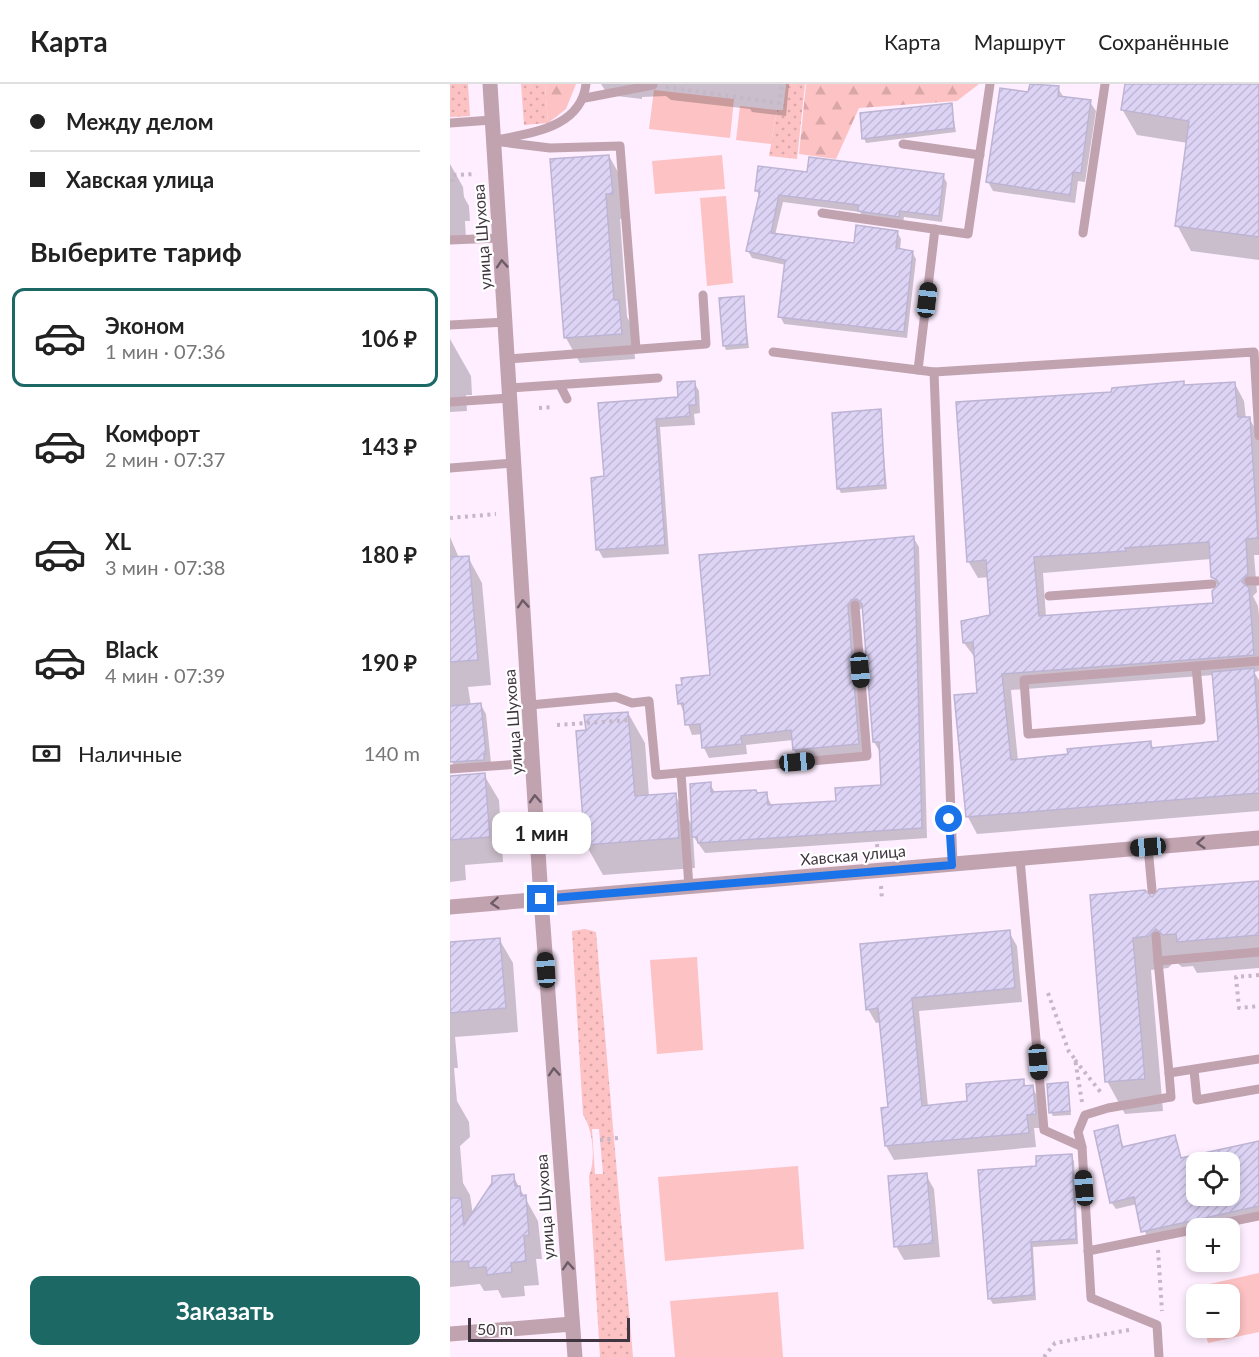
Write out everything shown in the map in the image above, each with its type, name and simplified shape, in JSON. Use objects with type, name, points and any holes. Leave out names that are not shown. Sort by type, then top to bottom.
[{"type":"street","name":"улица Шухова","points":[[490,84],[541,899],[575,1357]]},
{"type":"street","name":"Хавская улица","points":[[450,907],[1259,838]]},
{"type":"street","points":[[450,1334],[572,1324]]},
{"type":"lane","points":[[493,141],[549,130],[574,111],[585,98],[586,84]]},
{"type":"lane","points":[[822,213],[968,234],[990,84]]},
{"type":"lane","points":[[1083,233],[1105,84]]},
{"type":"lane","points":[[585,98],[653,85]]},
{"type":"lane","points":[[450,123],[492,120]]},
{"type":"lane","points":[[493,141],[550,148],[620,146],[636,350]]},
{"type":"lane","points":[[903,144],[980,155]]},
{"type":"lane","points":[[918,370],[935,229]]},
{"type":"lane","points":[[450,240],[500,238]]},
{"type":"lane","points":[[508,358],[706,344],[703,295]]},
{"type":"lane","points":[[450,325],[506,322]]},
{"type":"lane","points":[[773,352],[934,372],[1254,352],[1259,436]]},
{"type":"lane","points":[[934,372],[952,865]]},
{"type":"lane","points":[[450,402],[560,385],[658,378]]},
{"type":"lane","points":[[560,385],[564,403]]},
{"type":"lane","points":[[450,468],[514,464]]},
{"type":"lane","points":[[1049,596],[1212,584]]},
{"type":"lane","points":[[530,705],[616,697],[632,703],[649,702],[656,775],[867,756],[855,605]]},
{"type":"lane","points":[[1196,666],[1201,720],[1028,734],[1024,680],[1196,666],[1259,661]]},
{"type":"lane","points":[[450,770],[533,763]]},
{"type":"lane","points":[[681,773],[689,887]]},
{"type":"lane","points":[[1148,847],[1152,890]]},
{"type":"lane","points":[[1020,859],[1044,1130],[1082,1147]]},
{"type":"lane","points":[[1156,936],[1171,1097],[1108,1108],[1085,1115],[1078,1132],[1082,1147],[1090,1298],[1157,1325],[1159,1357]]},
{"type":"lane","points":[[1158,961],[1259,952]]},
{"type":"lane","points":[[1170,1073],[1259,1059]]},
{"type":"lane","points":[[1194,1070],[1197,1100],[1259,1089]]},
{"type":"lane","points":[[1240,1220],[1259,1216]]},
{"type":"lane","points":[[1088,1251],[1186,1231]]},
{"type":"path","points":[[653,85],[779,103],[782,84]]},
{"type":"path","points":[[452,182],[453,175],[476,174]]},
{"type":"path","points":[[539,408],[564,403]]},
{"type":"path","points":[[450,518],[496,514]]},
{"type":"path","points":[[557,725],[629,720]]},
{"type":"path","points":[[877,844],[878,856]]},
{"type":"path","points":[[880,882],[882,900]]},
{"type":"path","points":[[1259,975],[1236,977],[1239,1008],[1259,1006]]},
{"type":"path","points":[[1047,989],[1069,1052],[1101,1094],[1111,1092]]},
{"type":"path","points":[[1075,1059],[1085,1115]]},
{"type":"path","points":[[600,1140],[618,1138]]},
{"type":"green space","points":[[450,84],[468,84],[470,116],[450,117]]},
{"type":"green space","points":[[521,84],[545,84],[548,123],[524,125]]},
{"type":"green space","points":[[545,84],[576,84],[566,109],[548,123]]},
{"type":"green space","points":[[786,84],[805,84],[797,159],[769,156],[777,110],[783,110]]},
{"type":"green space","points":[[806,84],[979,84],[957,101],[859,108],[836,159],[799,154]]},
{"type":"green space","points":[[654,90],[734,99],[730,138],[649,129]]},
{"type":"green space","points":[[740,106],[777,110],[771,144],[736,140]]},
{"type":"green space","points":[[722,155],[725,189],[655,194],[652,161]]},
{"type":"green space","points":[[726,196],[733,283],[707,286],[700,198]]},
{"type":"green space","points":[[585,929],[596,932],[633,1357],[600,1357],[589,1176],[592,1145],[589,1128],[583,1115],[572,931]],"holes":[[[592,1129],[599,1129],[603,1174],[595,1174]]]},
{"type":"green space","points":[[697,957],[703,1050],[657,1054],[650,960]]},
{"type":"green space","points":[[798,1166],[804,1249],[665,1261],[658,1177]]},
{"type":"green space","points":[[1259,1273],[1259,1332],[1240,1336],[1240,1284],[1210,1284]]},
{"type":"green space","points":[[778,1292],[783,1357],[675,1357],[670,1301]]},
{"type":"green space","points":[[1207,1338],[1231,1338],[1208,1343]]},
{"type":"building","points":[[1030,84],[1059,86],[1058,96],[1091,100],[1081,173],[1073,172],[1070,195],[986,182],[1000,88],[1028,92]]},
{"type":"building","points":[[1125,84],[1259,84],[1259,237],[1175,226],[1189,121],[1121,110]]},
{"type":"building","points":[[952,103],[954,128],[862,139],[860,113]]},
{"type":"building","points":[[609,155],[613,194],[606,194],[614,300],[619,300],[622,334],[564,338],[550,159]]},
{"type":"building","points":[[809,157],[944,174],[939,216],[900,211],[899,217],[858,211],[858,205],[779,195],[771,233],[854,243],[856,225],[898,231],[896,248],[913,251],[904,332],[778,317],[785,260],[746,251],[760,191],[755,191],[758,166],[807,172]]},
{"type":"building","points":[[744,296],[747,344],[723,346],[719,298]]},
{"type":"building","points":[[695,381],[696,405],[689,405],[690,416],[656,419],[665,545],[596,550],[591,478],[604,476],[598,403],[678,397],[677,382]]},
{"type":"building","points":[[1184,381],[1184,385],[1235,382],[1238,417],[1250,417],[1258,538],[1246,539],[1248,574],[1242,582],[1249,588],[1254,655],[1002,674],[1011,760],[1068,754],[1067,749],[1151,741],[1151,748],[1218,741],[1212,672],[1254,668],[1259,739],[1259,793],[966,817],[954,695],[977,693],[973,642],[963,643],[961,621],[990,615],[986,560],[967,562],[956,402],[1111,392],[1112,388]],"holes":[[[1209,542],[1211,577],[1219,584],[1212,591],[1213,603],[1039,616],[1034,557],[1126,551],[1125,548]]]},
{"type":"building","points":[[881,409],[885,485],[837,489],[832,413]]},
{"type":"building","points":[[914,536],[922,828],[698,843],[697,837],[692,837],[690,784],[711,782],[711,792],[756,790],[757,793],[767,792],[768,805],[836,801],[835,788],[881,785],[879,742],[873,742],[862,604],[857,599],[851,600],[848,606],[859,744],[793,750],[791,730],[741,736],[742,744],[702,748],[700,724],[685,725],[683,703],[678,704],[676,685],[682,685],[681,678],[710,675],[699,555]]},
{"type":"building","points":[[469,556],[478,660],[450,662],[450,557]]},
{"type":"building","points":[[481,703],[486,754],[484,754],[484,760],[450,762],[450,706]]},
{"type":"building","points":[[628,712],[635,796],[676,793],[679,838],[585,845],[576,731],[586,730],[584,715]]},
{"type":"building","points":[[485,773],[490,837],[450,840],[450,776]]},
{"type":"building","points":[[1259,881],[1259,935],[1177,942],[1176,934],[1163,935],[1156,929],[1149,936],[1133,938],[1145,1079],[1105,1082],[1090,895],[1145,890],[1152,897],[1159,889]]},
{"type":"building","points":[[1010,930],[1015,988],[912,998],[922,1106],[967,1101],[966,1084],[1024,1079],[1024,1086],[1033,1085],[1036,1114],[1027,1115],[1029,1133],[885,1146],[881,1108],[888,1107],[878,1008],[866,1010],[860,944]]},
{"type":"building","points":[[500,938],[506,1008],[450,1013],[450,942]]},
{"type":"building","points":[[1068,1082],[1070,1111],[1049,1113],[1047,1084]]},
{"type":"building","points":[[1118,1125],[1122,1147],[1175,1135],[1181,1158],[1186,1157],[1186,1206],[1240,1206],[1240,1152],[1209,1152],[1259,1141],[1259,1206],[1205,1218],[1186,1218],[1186,1222],[1141,1232],[1134,1197],[1110,1203],[1094,1131]]},
{"type":"building","points":[[1072,1154],[1076,1239],[1031,1242],[1034,1295],[988,1299],[978,1170],[1036,1166],[1036,1156]]},
{"type":"building","points":[[927,1173],[933,1243],[894,1247],[888,1176]]},
{"type":"building","points":[[514,1174],[515,1186],[520,1186],[521,1196],[526,1195],[529,1235],[524,1236],[526,1261],[511,1263],[512,1272],[487,1275],[486,1267],[469,1268],[468,1261],[450,1262],[450,1198],[461,1198],[464,1225],[492,1183],[492,1176]]},
{"type":"route","points":[[541,899],[952,865],[949,819]]}]
